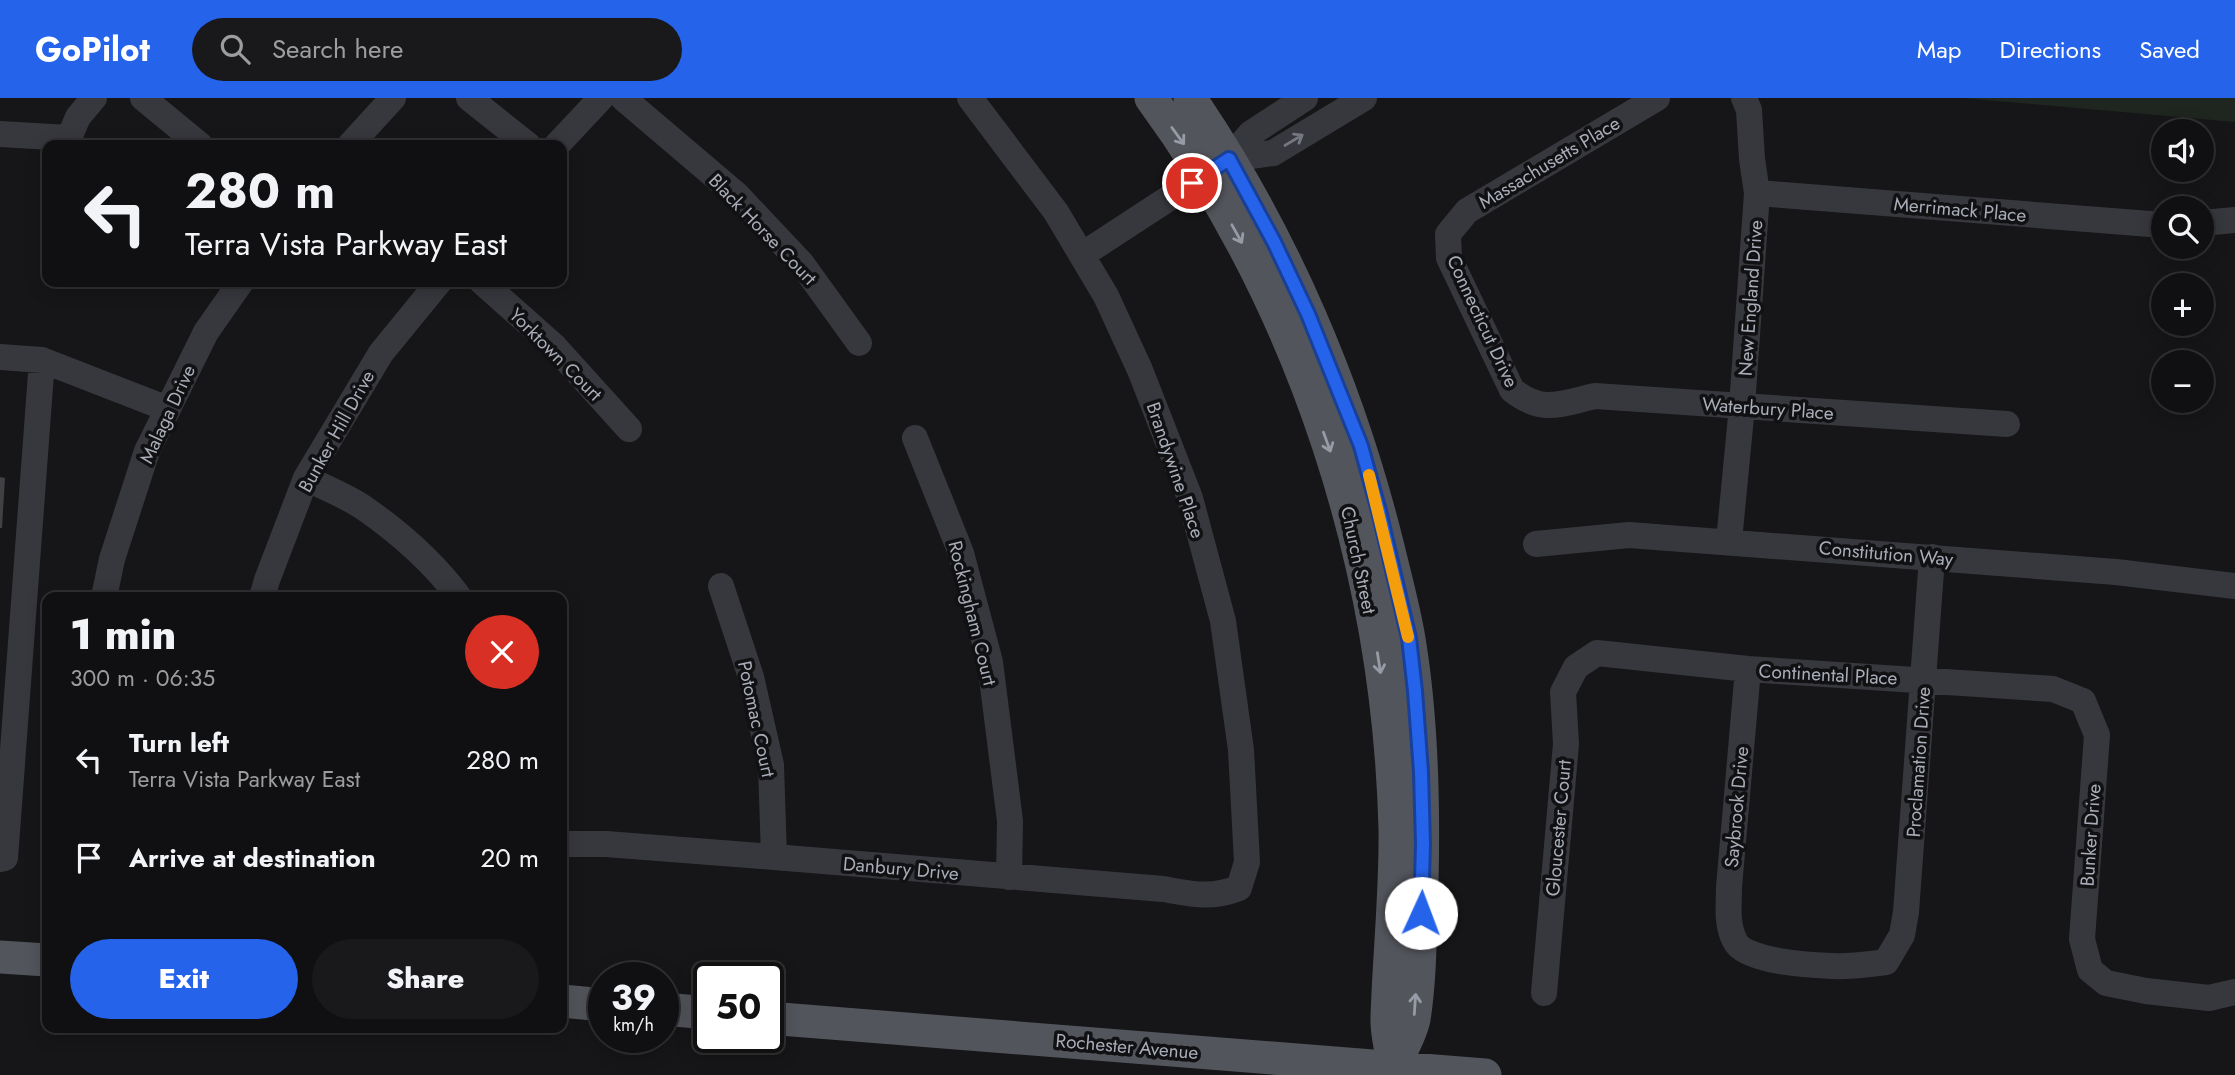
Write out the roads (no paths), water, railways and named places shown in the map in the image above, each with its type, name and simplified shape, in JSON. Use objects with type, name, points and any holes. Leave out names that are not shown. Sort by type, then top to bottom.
[{"type":"main road","name":"Church Street","points":[[1151,98],[1217,166],[1274,242],[1308,314],[1361,446],[1379,511],[1409,638],[1421,772],[1423,844],[1420,935],[1413,1021],[1393,1071]]},
{"type":"main road","name":"Church Street","points":[[1190,98],[1217,166]]},
{"type":"main road","points":[[0,957],[42,960]]},
{"type":"main road","points":[[567,1001],[588,1003]]},
{"type":"main road","name":"Rochester Avenue","points":[[784,1019],[1393,1071],[1486,1075]]},
{"type":"street","points":[[69,140],[78,117],[94,98]]},
{"type":"street","points":[[143,98],[194,140]]},
{"type":"street","points":[[355,140],[393,98]]},
{"type":"street","points":[[469,98],[522,140]]},
{"type":"street","points":[[562,140],[601,98]]},
{"type":"street","name":"Black Horse Court","points":[[623,98],[737,195],[802,264],[859,342]]},
{"type":"street","name":"Brandywine Place","points":[[970,98],[1055,212],[1106,296],[1140,370],[1190,498],[1223,621],[1241,750],[1247,862],[1239,888]]},
{"type":"street","points":[[1082,255],[1217,166],[1250,134],[1305,98]]},
{"type":"street","points":[[1217,166],[1273,153],[1364,98]]},
{"type":"street","name":"Massachusetts Place","points":[[1448,234],[1467,211],[1657,98]]},
{"type":"street","name":"New England Drive","points":[[1728,541],[1742,406],[1757,193],[1749,110],[1744,98]]},
{"type":"street","points":[[0,134],[51,140]]},
{"type":"street","name":"Merrimack Place","points":[[1757,193],[2151,224]]},
{"type":"street","points":[[2214,222],[2235,220]]},
{"type":"street","name":"Connecticut Drive","points":[[1448,234],[1450,258],[1512,390],[1529,403]]},
{"type":"street","name":"Malaga Drive","points":[[105,592],[112,559],[147,450],[206,332],[238,287]]},
{"type":"street","name":"Bunker Hill Drive","points":[[263,592],[306,478],[381,353],[435,287]]},
{"type":"street","name":"Yorktown Court","points":[[488,287],[554,346],[629,429]]},
{"type":"street","points":[[0,357],[42,360],[168,408]]},
{"type":"street","points":[[0,859],[5,858],[42,360]]},
{"type":"street","name":"Waterbury Place","points":[[1529,403],[1550,406],[1595,396],[2007,424]]},
{"type":"street","name":"Rockingham Court","points":[[915,438],[961,553],[990,662],[1010,821],[1009,877]]},
{"type":"street","points":[[306,478],[363,507],[420,552],[455,592]]},
{"type":"street","name":"Constitution Way","points":[[1536,544],[1629,535],[2116,572],[2235,586]]},
{"type":"street","name":"Proclamation Drive","points":[[1886,962],[1902,935],[1906,912],[1932,557]]},
{"type":"street","name":"Potomac Court","points":[[721,586],[751,677],[771,765],[774,856]]},
{"type":"street","name":"Continental Place","points":[[1576,667],[1597,653],[1748,669],[2053,690],[2082,701]]},
{"type":"street","name":"Gloucester Court","points":[[1544,993],[1566,744],[1563,692],[1576,667]]},
{"type":"street","name":"Saybrook Drive","points":[[1748,669],[1729,887],[1728,919],[1736,943],[1756,957],[1834,967],[1886,962]]},
{"type":"street","name":"Bunker Drive","points":[[2082,701],[2097,735],[2082,939],[2090,970],[2106,983],[2146,992],[2209,998],[2235,992]]},
{"type":"street","name":"Danbury Drive","points":[[567,844],[606,844],[774,856],[1163,889],[1203,896],[1223,894],[1239,888]]}]
